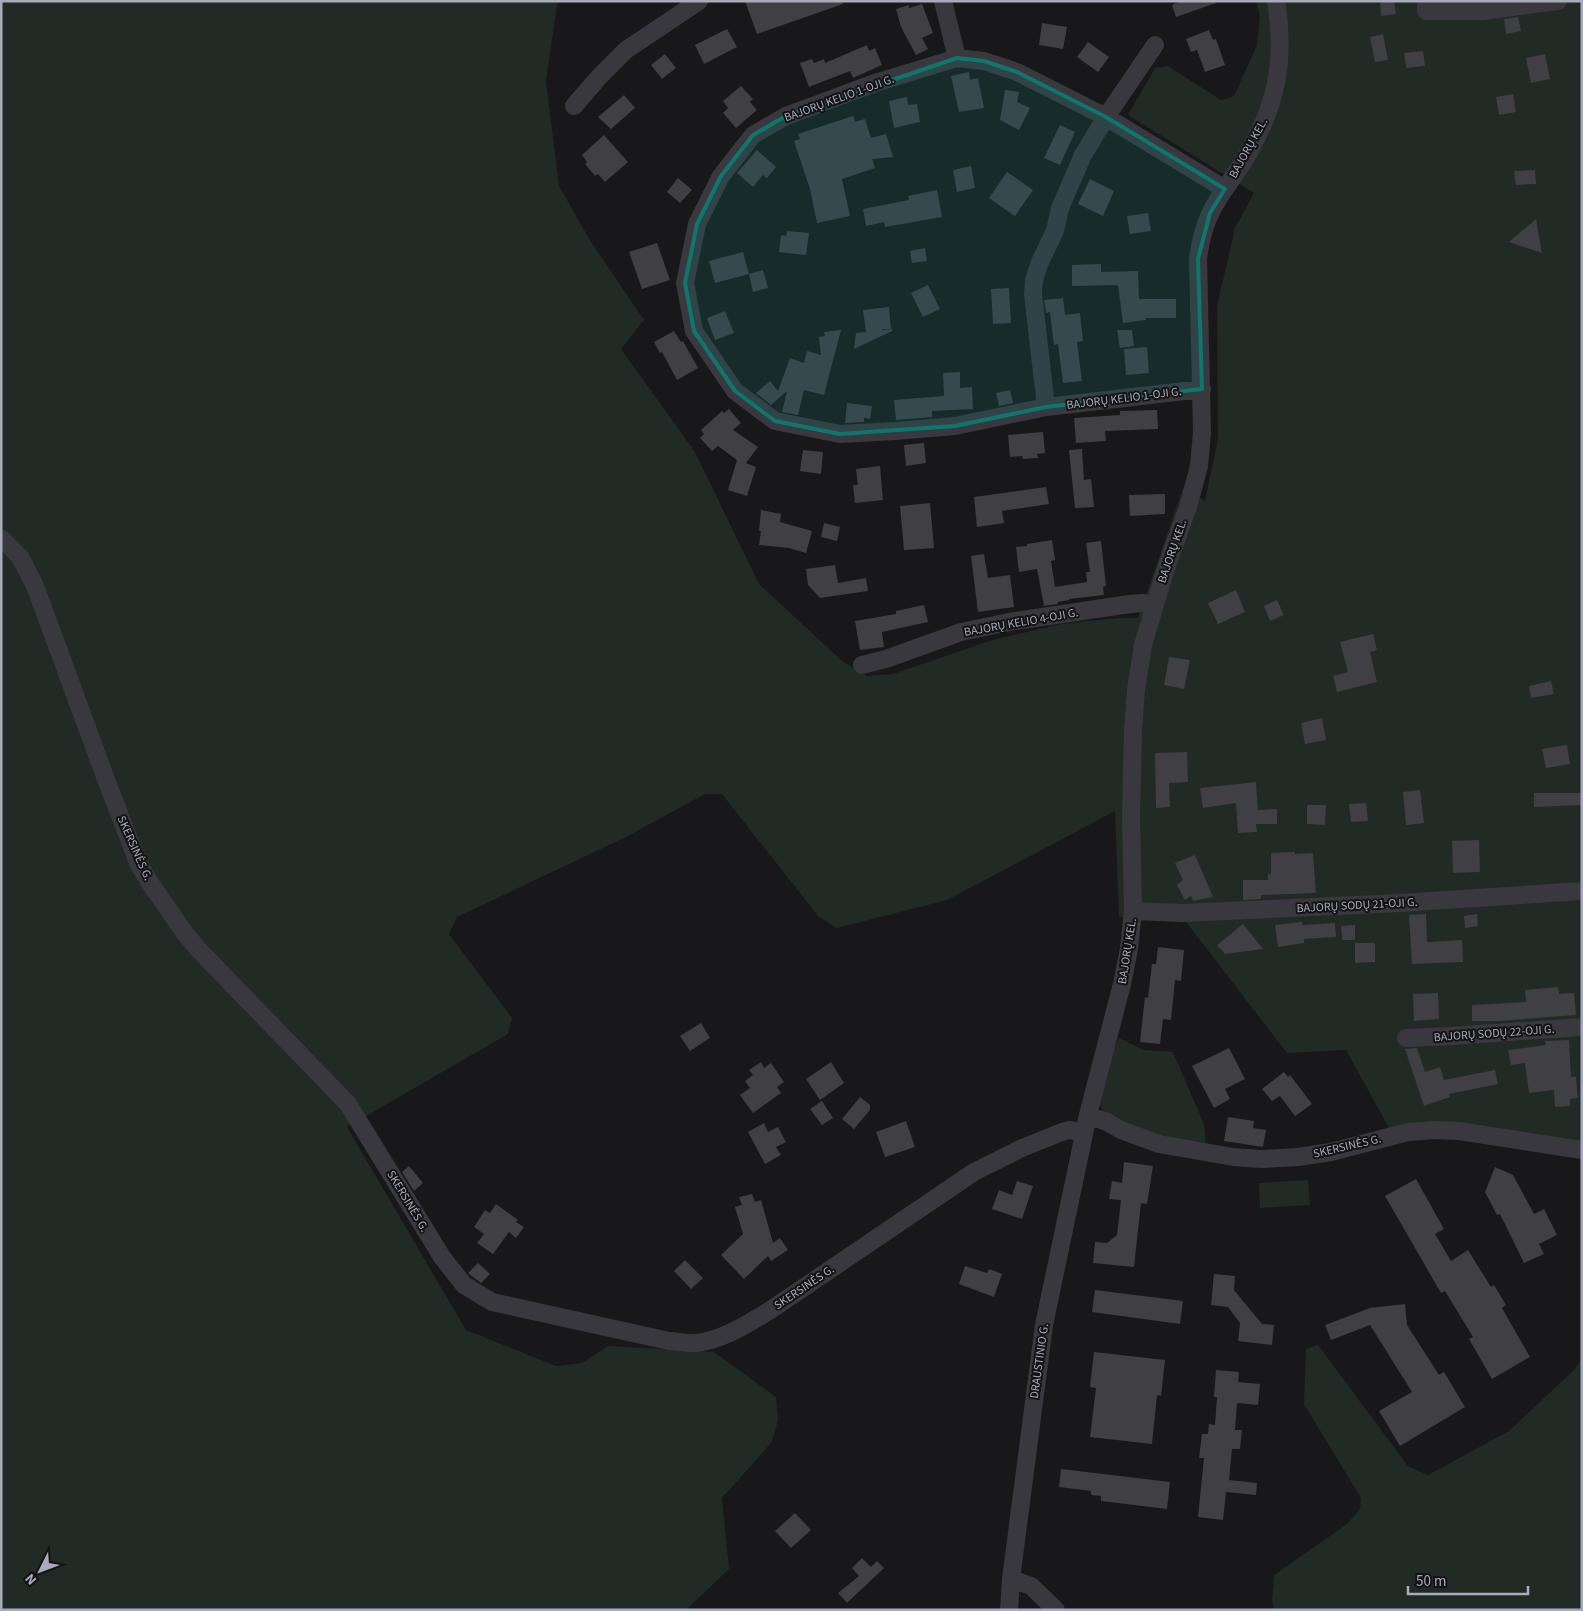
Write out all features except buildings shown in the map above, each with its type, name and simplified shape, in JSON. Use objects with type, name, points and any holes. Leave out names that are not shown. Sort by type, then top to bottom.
[{"type":"street","points":[[574,106],[599,76],[626,50],[699,1]]},
{"type":"street","points":[[943,1],[957,58]]},
{"type":"street","name":"BAJORŲ KEL.","points":[[1088,1115],[1122,984],[1129,948],[1133,911],[1132,730],[1143,645],[1165,571],[1188,507],[1199,466],[1202,433],[1202,389],[1198,259],[1202,234],[1210,212],[1244,161],[1258,136],[1269,109],[1277,82],[1280,54],[1279,19],[1276,1]]},
{"type":"street","points":[[1426,1],[1426,11],[1483,11],[1558,1]]},
{"type":"street","points":[[1046,407],[1034,280],[1040,262],[1055,231],[1060,208],[1083,155],[1106,117],[1155,45]]},
{"type":"street","name":"BAJORŲ KELIO 1-OJI G.","points":[[1202,389],[1046,407],[955,426],[840,434],[775,421],[735,391],[694,331],[685,284],[697,224],[721,176],[753,134],[786,116],[957,58],[984,60],[1017,72],[1106,117],[1225,190]]},
{"type":"street","name":"SKERSINĖS G.","points":[[1,538],[20,557],[36,586],[107,782],[139,865],[150,883],[198,949],[348,1104],[442,1257],[464,1285],[492,1302],[669,1341],[696,1343],[719,1337],[739,1329],[769,1311],[974,1172],[1022,1148],[1062,1132],[1070,1130],[1084,1133]]},
{"type":"street","name":"BAJORŲ KELIO 4-OJI G.","points":[[862,665],[886,659],[961,632],[1008,622],[1130,604],[1144,603],[1154,605]]},
{"type":"street","name":"BAJORŲ SODŲ 21-OJI G.","points":[[1133,911],[1183,913],[1400,903],[1582,891]]},
{"type":"street","name":"BAJORŲ SODŲ 22-OJI G.","points":[[1406,1038],[1582,1027]]},
{"type":"street","name":"SKERSINĖS G.","points":[[1088,1115],[1159,1144],[1233,1157],[1262,1159],[1298,1157],[1332,1152],[1408,1132],[1435,1130],[1460,1131],[1582,1150]]},
{"type":"street","name":"DRAUSTINIO G.","points":[[1010,1610],[1011,1579],[1044,1325],[1088,1115]]},
{"type":"street","points":[[1011,1579],[1031,1586],[1056,1610]]},
{"type":"highlighted area","points":[[957,58],[984,61],[1017,72],[1106,117],[1225,189],[1210,213],[1198,259],[1202,389],[1046,407],[955,426],[840,434],[775,421],[735,391],[694,331],[685,283],[697,224],[721,176],[753,135],[786,116]]},
{"type":"shaded area","points":[[1,1],[561,1],[557,5],[546,81],[559,186],[591,242],[644,320],[621,349],[695,452],[759,584],[842,661],[867,676],[893,674],[992,640],[1061,624],[1118,618],[1138,618],[1183,489],[1205,501],[1218,438],[1217,306],[1235,228],[1254,193],[1128,115],[1155,68],[1168,66],[1221,100],[1234,96],[1257,45],[1260,15],[1256,1],[1582,1],[1582,1158],[1441,1136],[1395,1139],[1346,1050],[1287,1053],[1183,918],[1141,919],[1119,917],[1115,811],[947,900],[837,928],[818,916],[722,794],[705,794],[626,837],[457,917],[449,934],[512,1018],[508,1034],[347,1127],[466,1330],[556,1366],[582,1363],[608,1346],[714,1352],[776,1397],[778,1420],[772,1442],[722,1498],[729,1569],[686,1610],[1,1610]]},
{"type":"shaded area","points":[[1119,1038],[1144,1050],[1173,1052],[1204,1124],[1206,1145],[1155,1136],[1111,1117],[1102,1109],[1100,1103],[1110,1056]]},
{"type":"shaded area","points":[[1308,1180],[1310,1205],[1260,1208],[1259,1183]]},
{"type":"shaded area","points":[[1318,1345],[1408,1466],[1428,1475],[1509,1431],[1575,1369],[1582,1358],[1582,1610],[1274,1610],[1272,1600],[1274,1575],[1347,1524],[1360,1509],[1361,1498],[1304,1404],[1306,1349]]}]
